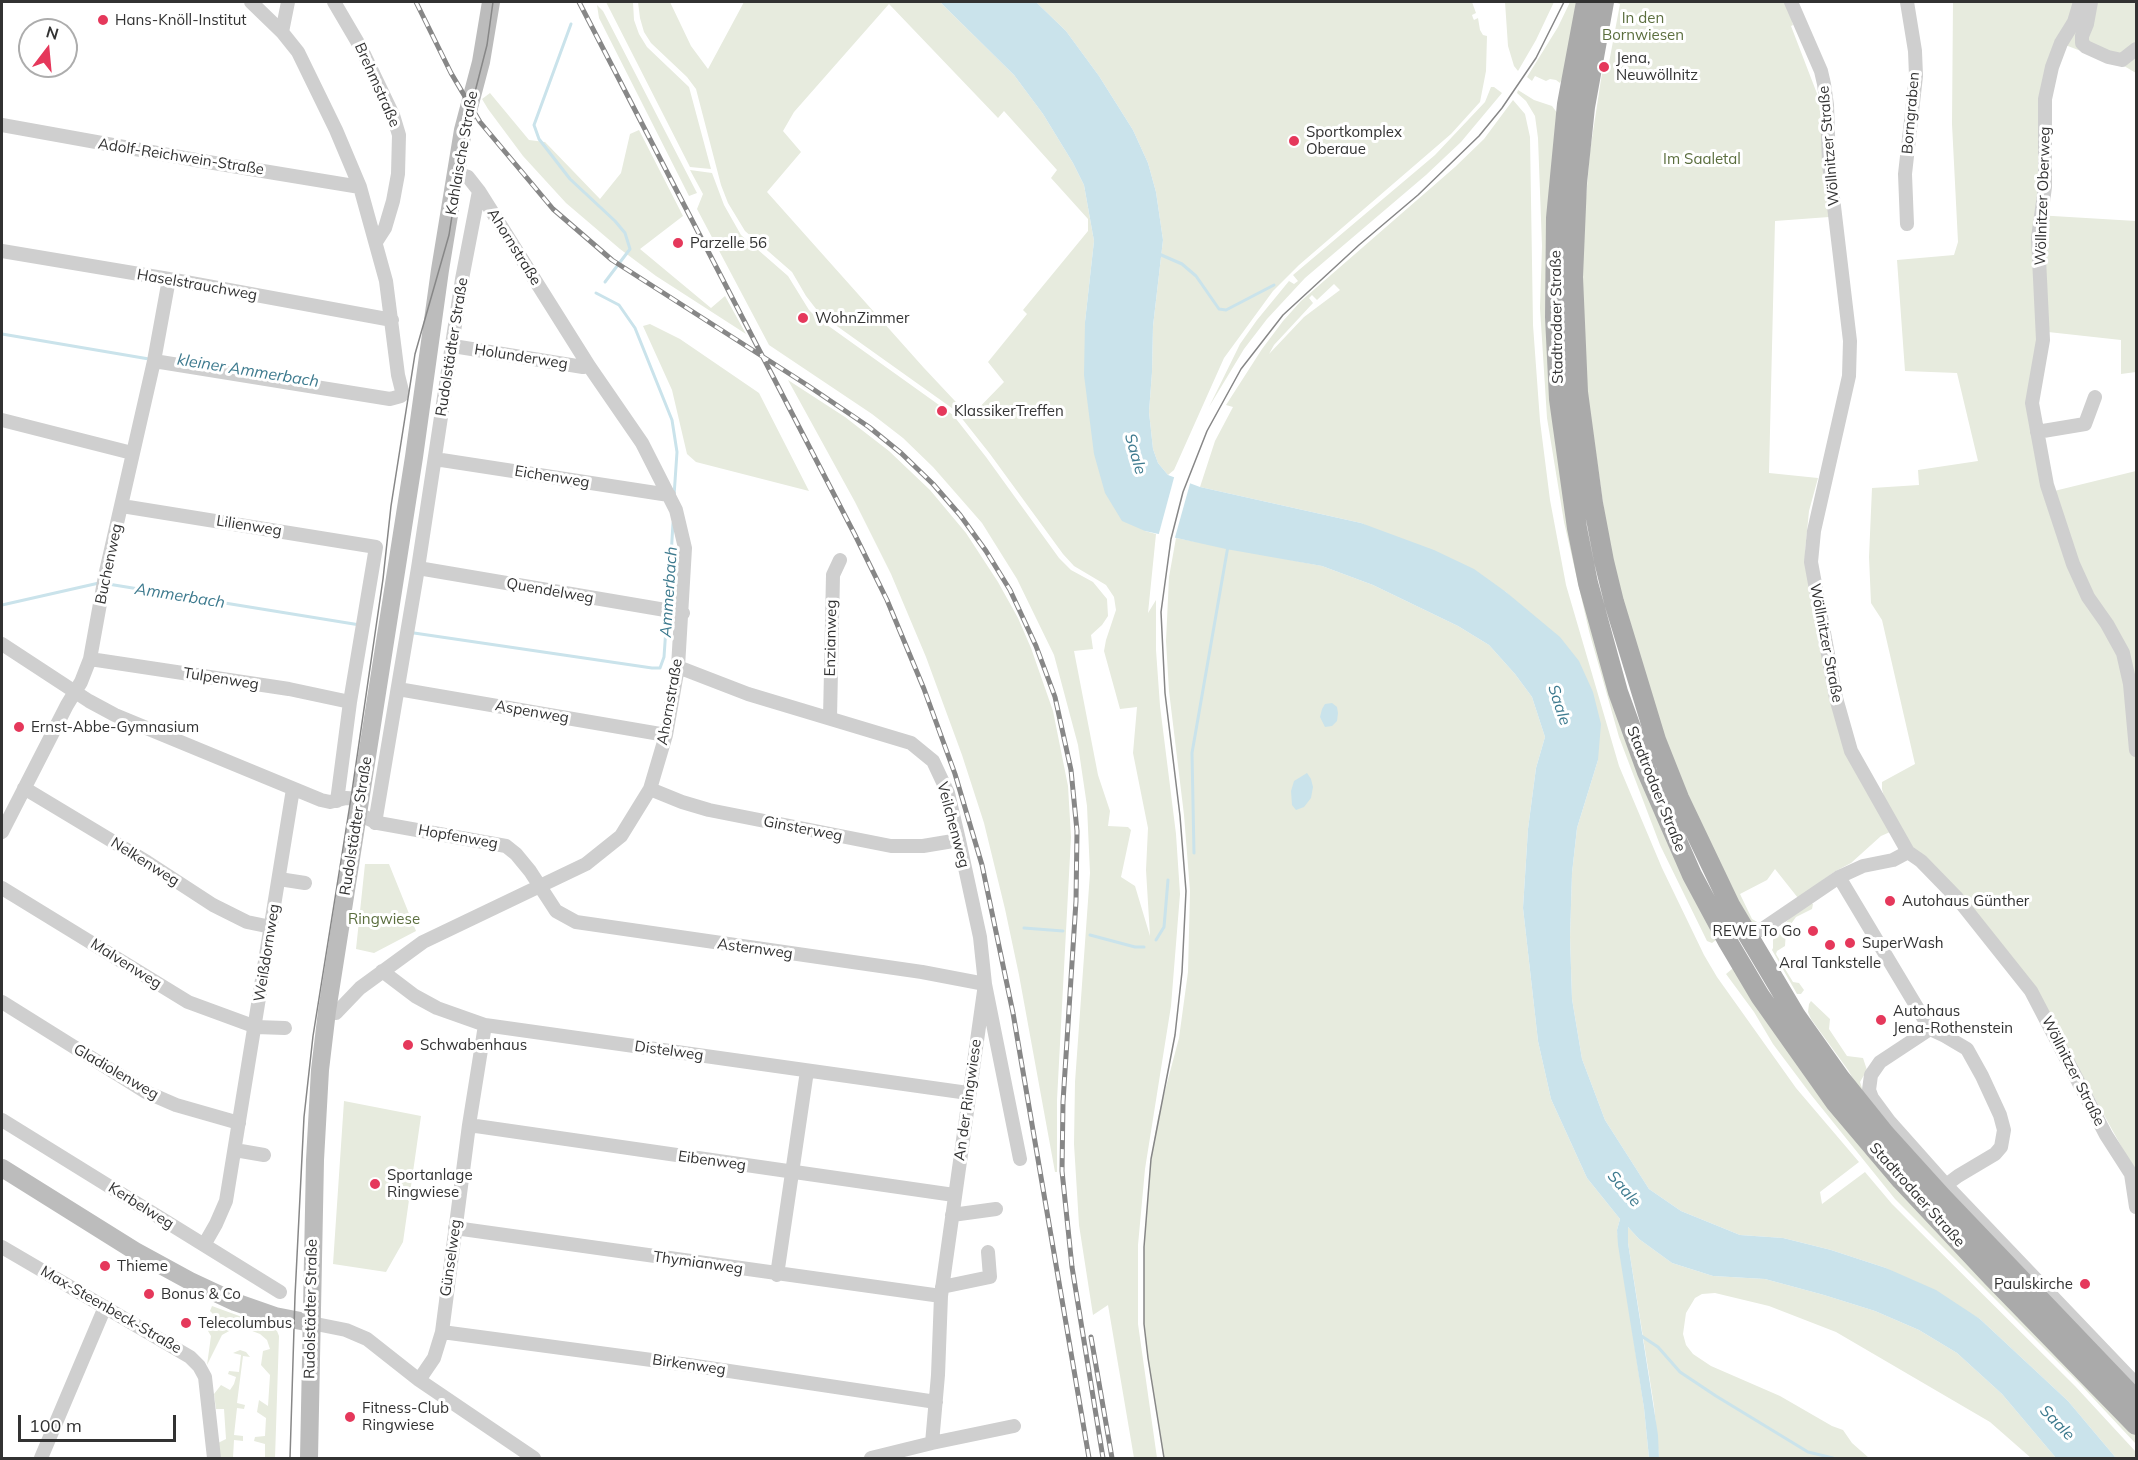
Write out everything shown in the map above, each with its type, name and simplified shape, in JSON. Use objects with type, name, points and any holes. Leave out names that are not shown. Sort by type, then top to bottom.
[{"type":"main road","name":"Kahlaische Straße","points":[[440,270],[466,116],[486,37],[491,2]]},
{"type":"main road","name":"Stadtrodaer Straße","points":[[1586,2],[1567,104],[1556,218],[1555,317],[1559,399],[1577,528],[1588,583],[1625,712],[1647,772],[1692,875],[1728,942],[1784,1032],[1850,1119],[1901,1180],[2136,1425]]},
{"type":"main road","name":"Stadtrodaer Straße","points":[[1604,2],[1585,107],[1577,183],[1573,277],[1575,349],[1589,482],[1614,602],[1656,740],[1708,860],[1747,935],[1796,1016],[1853,1095],[1885,1134],[1993,1252],[2136,1400]]},
{"type":"main road","name":"Rudolstädter Straße","points":[[309,1458],[315,1160],[320,1070],[327,1011],[440,270]]},
{"type":"main road","points":[[1728,942],[1747,935]]},
{"type":"main road","points":[[2,1168],[135,1251],[190,1281],[235,1302],[275,1316],[311,1323]]},
{"type":"street","points":[[154,361],[390,399],[401,396],[386,281],[360,187],[298,52],[282,32],[251,2]]},
{"type":"street","points":[[282,32],[288,2]]},
{"type":"street","name":"Brehmstraße","points":[[334,2],[375,75],[393,115],[399,135],[398,174],[393,201],[385,228],[376,242]]},
{"type":"street","name":"Wöllnitzer Straße","points":[[1791,2],[1821,71],[1824,84],[1827,105],[1828,164],[1850,341],[1847,385],[1814,531],[1811,562],[1836,698],[1851,751],[1908,852],[1921,861],[1957,898],[2031,991],[2106,1135],[2131,1174],[2136,1207]]},
{"type":"street","name":"Borngraben","points":[[1907,2],[1915,51],[1916,76],[1905,174],[1907,224]]},
{"type":"street","name":"Wöllnitzer Oberweg","points":[[2080,2],[2074,22],[2061,44],[2052,68],[2045,99],[2045,187],[2038,238],[2043,340],[2032,403],[2047,485],[2073,564],[2088,597],[2107,624],[2123,653],[2130,684],[2136,750]]},
{"type":"street","points":[[2091,2],[2089,17],[2082,36],[2082,42],[2086,47],[2108,57],[2122,60],[2136,49]]},
{"type":"street","name":"Adolf-Reichwein-Straße","points":[[2,125],[360,187]]},
{"type":"street","name":"Ahornstraße","points":[[327,1011],[336,1013],[360,988],[423,942],[586,864],[621,836],[650,789],[666,735],[678,667],[673,612],[685,548],[672,501],[642,443],[589,366],[479,191],[468,177],[456,173]]},
{"type":"street","name":"Rudolstädter Straße","points":[[378,823],[380,786],[418,568],[462,279],[479,191]]},
{"type":"street","name":"Haselstrauchweg","points":[[2,251],[392,320]]},
{"type":"street","name":"Buchenweg","points":[[2,832],[75,692],[90,658],[105,576],[154,361],[169,279]]},
{"type":"street","name":"Holunderweg","points":[[453,346],[583,368],[589,366]]},
{"type":"street","points":[[402,391],[422,397]]},
{"type":"street","points":[[2037,432],[2085,424],[2095,397]]},
{"type":"street","points":[[2,420],[132,453]]},
{"type":"street","name":"Eichenweg","points":[[435,459],[672,501]]},
{"type":"street","name":"Lilienweg","points":[[122,506],[376,547],[350,702]]},
{"type":"street","name":"Enzianweg","points":[[830,718],[833,575],[840,560]]},
{"type":"street","name":"Quendelweg","points":[[418,568],[673,612]]},
{"type":"street","points":[[2,645],[115,715],[321,800],[337,801],[346,798],[359,807]]},
{"type":"street","name":"Tulpenweg","points":[[90,658],[289,689],[350,702]]},
{"type":"street","name":"Veilchenweg","points":[[678,667],[748,694],[910,743],[933,761],[948,793],[960,840],[980,937],[985,984],[1020,1159]]},
{"type":"street","name":"Aspenweg","points":[[398,689],[666,735]]},
{"type":"street","points":[[337,801],[350,702]]},
{"type":"street","name":"Nelkenweg","points":[[24,788],[147,862],[213,905],[248,922],[271,927]]},
{"type":"street","name":"Weißdornweg","points":[[204,1245],[226,1201],[293,789]]},
{"type":"street","name":"Ginsterweg","points":[[650,789],[709,810],[891,846],[923,846],[960,840]]},
{"type":"street","name":"Hopfenweg","points":[[359,807],[378,823],[506,846],[530,871],[539,888]]},
{"type":"street","points":[[1747,935],[1761,930],[1839,877],[1863,866],[1893,860],[1908,852]]},
{"type":"street","points":[[1839,877],[1930,1029],[1967,1049],[2000,1115],[2004,1130],[2001,1147],[1995,1154],[1946,1185]]},
{"type":"street","points":[[279,879],[305,883]]},
{"type":"street","name":"Malvenweg","points":[[2,888],[188,1002],[256,1027]]},
{"type":"street","name":"Asternweg","points":[[539,888],[556,911],[576,922],[922,972],[985,984]]},
{"type":"street","name":"Distelweg","points":[[382,971],[436,1008],[485,1025],[968,1093]]},
{"type":"street","name":"An der Ringwiese","points":[[932,1443],[942,1292],[985,984]]},
{"type":"street","name":"Gladiolenweg","points":[[2,1002],[146,1092],[176,1105],[238,1123]]},
{"type":"street","name":"Günselweg","points":[[419,1380],[434,1358],[442,1332],[485,1025]]},
{"type":"street","points":[[256,1027],[285,1028]]},
{"type":"street","points":[[1930,1029],[1880,1062],[1871,1075],[1869,1090],[1872,1098],[1889,1121],[1946,1185],[2136,1384]]},
{"type":"street","points":[[777,1275],[807,1071]]},
{"type":"street","name":"Kerbelweg","points":[[2,1120],[280,1292]]},
{"type":"street","name":"Eibenweg","points":[[470,1125],[954,1195]]},
{"type":"street","points":[[235,1150],[264,1155]]},
{"type":"street","points":[[952,1215],[996,1209]]},
{"type":"street","name":"Thymianweg","points":[[455,1228],[777,1275],[942,1292]]},
{"type":"street","name":"Max-Steenbeck-Straße","points":[[2,1247],[185,1353],[199,1366],[207,1384],[214,1458]]},
{"type":"street","points":[[942,1292],[990,1277],[988,1252]]},
{"type":"street","points":[[41,1458],[105,1307]]},
{"type":"street","points":[[311,1323],[346,1330],[367,1339],[517,1454],[534,1458]]},
{"type":"street","name":"Birkenweg","points":[[442,1332],[689,1365],[936,1402]]},
{"type":"street","points":[[871,1458],[1014,1426]]},
{"type":"green space","points":[[606,2],[633,2],[634,20],[647,47],[689,87],[711,169],[690,167]]},
{"type":"green space","points":[[638,2],[670,2],[691,46],[708,69],[744,2],[940,2],[1014,75],[1043,114],[1084,185],[1094,241],[1085,322],[1145,531],[1156,534],[1148,613],[1156,600],[1156,650],[1160,706],[1176,834],[1180,894],[1171,1006],[1145,1169],[1138,1245],[1138,1324],[1157,1458],[1134,1458],[1108,1305],[1093,1315],[1079,1225],[1074,1144],[1075,1082],[1090,873],[1087,806],[1078,745],[1054,655],[1017,579],[982,523],[933,467],[903,438],[872,414],[769,345],[697,209],[703,194],[690,170],[712,173],[724,205],[741,235],[788,276],[809,310],[816,317],[953,415],[1059,558],[1071,570],[1093,582],[1107,599],[1108,616],[1091,635],[1093,649],[1074,651],[1098,775],[1110,811],[1108,826],[1128,827],[1131,830],[1121,877],[1135,886],[1150,936],[1146,870],[1148,828],[1133,753],[1137,707],[1120,709],[1104,651],[1116,610],[1114,597],[1106,585],[1074,566],[1063,554],[956,411],[820,314],[792,272],[745,231],[728,203],[721,185],[696,89],[687,77],[651,43],[644,32]],"holes":[[[889,4],[998,118],[1004,111],[1057,170],[1051,178],[1088,219],[1088,231],[1023,310],[1027,314],[988,362],[1004,382],[970,417],[767,192],[801,152],[783,131],[794,112]]]},
{"type":"green space","name":"Sportkomplex Oberaue","points":[[1036,2],[1472,2],[1476,13],[1472,15],[1473,18],[1474,20],[1478,18],[1480,30],[1483,35],[1487,36],[1486,71],[1480,102],[1451,134],[1299,265],[1273,291],[1224,358],[1174,470],[1168,475],[1158,463],[1153,449],[1149,412],[1153,326],[1163,240],[1156,192],[1148,163],[1133,130],[1099,76],[1066,31]]},
{"type":"green space","points":[[1505,2],[1554,2],[1518,71],[1514,66],[1508,46]]},
{"type":"green space","points":[[1570,2],[1580,2],[1564,75],[1560,83],[1550,79],[1546,81],[1535,76],[1532,81],[1527,77],[1558,27]]},
{"type":"green space","name":"Im Saaletal","points":[[1614,2],[1788,2],[1793,25],[1791,26],[1821,104],[1829,217],[1775,221],[1769,473],[1818,478],[1809,511],[1805,552],[1814,611],[1833,698],[1890,832],[1881,836],[1851,863],[1834,872],[1798,898],[1775,869],[1767,880],[1740,894],[1752,919],[1759,923],[1757,924],[1751,922],[1705,843],[1648,701],[1611,558],[1588,399],[1581,322],[1582,245],[1590,151],[1602,73],[1608,68],[1620,4]]},
{"type":"green space","points":[[1953,2],[2136,2],[2136,73],[2119,63],[2107,61],[2060,43],[2044,139],[2036,215],[2136,221],[2136,372],[2121,374],[2121,340],[2039,331],[2031,384],[2046,493],[2136,471],[2134,752],[2136,758],[2136,1173],[2067,1048],[1909,842],[1886,805],[1882,789],[1882,782],[1915,764],[1882,620],[1871,603],[1869,557],[1872,488],[1919,485],[1918,470],[1978,461],[1957,373],[1905,371],[1897,260],[1954,255],[1958,242],[1952,124]]},
{"type":"green space","points":[[597,5],[603,11],[697,193],[689,196],[599,18]]},
{"type":"green space","points":[[1491,87],[1502,93],[1461,142],[1426,175],[1305,278],[1267,319],[1244,349],[1209,407],[1240,344],[1289,281],[1294,284],[1298,281],[1293,275],[1435,155],[1485,102]]},
{"type":"green space","points":[[1518,90],[1534,100],[1552,106],[1558,114],[1550,259],[1596,633],[1716,940],[1712,943],[1707,941],[1660,845],[1619,737],[1589,631],[1564,522],[1547,418],[1540,308],[1542,246],[1538,138],[1535,116],[1526,101],[1517,93]]},
{"type":"green space","points":[[490,93],[529,140],[545,142],[600,199],[621,173],[630,134],[639,130],[683,216],[640,249],[711,308],[725,296],[746,334],[656,276],[566,203],[523,156],[488,109],[482,99]]},
{"type":"green space","points":[[1513,100],[1525,114],[1530,137],[1533,325],[1540,421],[1550,500],[1566,585],[1619,766],[1662,868],[1717,977],[1796,1088],[1859,1162],[1820,1192],[1822,1204],[1865,1172],[1892,1204],[2075,1386],[2136,1452],[2136,1458],[2116,1458],[2068,1401],[1980,1319],[1886,1268],[1831,1250],[1783,1238],[1740,1235],[1681,1211],[1649,1189],[1605,1120],[1582,1059],[1572,999],[1570,937],[1572,873],[1577,828],[1598,760],[1513,599],[1506,592],[1361,523],[1200,487],[1215,441],[1233,407],[1226,405],[1283,321],[1301,301],[1484,139]],"holes":[[[1334,284],[1340,290],[1304,317],[1269,354],[1274,345],[1313,303],[1309,298],[1312,295],[1317,300]]]},
{"type":"green space","points":[[650,324],[680,339],[759,393],[809,491],[696,462],[687,454],[672,390],[643,326]]},
{"type":"green space","points":[[788,380],[845,417],[889,451],[930,490],[966,533],[1018,618],[1053,711],[1068,786],[1071,837],[1057,1100],[1057,1172],[1055,1172],[1005,909],[984,823],[962,755],[926,657],[891,574],[855,502]]},
{"type":"green space","points":[[1176,538],[1322,566],[1373,585],[1458,626],[1489,645],[1532,697],[1545,737],[1536,768],[1528,829],[1523,908],[1538,1041],[1551,1099],[1587,1178],[1620,1219],[1617,1230],[1644,1408],[1649,1458],[1164,1458],[1144,1324],[1144,1247],[1151,1159],[1158,1117],[1179,1038],[1188,972],[1190,891],[1166,641],[1169,577]]},
{"type":"green space","name":"Ringwiese","points":[[365,864],[389,864],[416,931],[374,953],[356,949]]},
{"type":"green space","points":[[1810,903],[1813,904],[1812,909],[1796,917],[1786,931],[1785,946],[1776,954],[1793,982],[1799,983],[1804,990],[1801,994],[1797,994],[1772,950],[1773,940],[1789,919]]},
{"type":"green space","points":[[1732,969],[1737,970],[2136,1434],[2136,1444],[2079,1383],[1895,1199],[1773,1044],[1754,1012],[1726,974]]},
{"type":"green space","points":[[1811,1001],[1830,1019],[1829,1029],[1847,1056],[1863,1058],[1867,1070],[1860,1082],[1863,1091],[1811,1019],[1808,1012]]},
{"type":"green space","name":"Sportanlage Ringwiese","points":[[344,1101],[421,1116],[403,1242],[386,1272],[333,1264]]},
{"type":"green space","points":[[1628,1227],[1639,1239],[1672,1263],[1713,1276],[1765,1279],[1824,1295],[1875,1311],[1919,1330],[1957,1353],[2002,1394],[2056,1458],[2031,1458],[1990,1422],[1836,1332],[1769,1306],[1715,1293],[1702,1294],[1695,1298],[1686,1313],[1683,1334],[1686,1345],[1693,1354],[1711,1366],[1780,1396],[1843,1430],[1852,1443],[1869,1458],[1659,1458],[1654,1406],[1628,1243]]},
{"type":"green space","points":[[212,1306],[277,1331],[279,1336],[275,1458],[265,1458],[265,1444],[254,1441],[255,1437],[265,1436],[266,1418],[257,1412],[259,1400],[268,1406],[270,1375],[261,1365],[263,1351],[270,1349],[267,1340],[260,1334],[247,1329],[231,1330],[222,1335],[207,1365],[211,1336],[208,1331],[215,1321],[210,1311]]},
{"type":"green space","points":[[240,1350],[246,1352],[250,1357],[243,1356],[237,1403],[245,1405],[244,1409],[237,1408],[234,1435],[243,1436],[243,1441],[234,1440],[233,1458],[219,1458],[218,1443],[226,1439],[224,1409],[216,1409],[214,1394],[221,1385],[230,1390],[234,1384],[236,1377],[228,1374],[229,1371],[239,1372],[241,1355],[233,1353]]},
{"type":"water","name":"Saale","points":[[940,2],[1036,2],[1066,31],[1099,76],[1133,130],[1148,163],[1156,192],[1163,240],[1153,326],[1149,412],[1153,449],[1158,463],[1168,475],[1200,487],[1361,523],[1434,550],[1474,569],[1506,592],[1560,637],[1579,661],[1593,692],[1601,724],[1598,760],[1577,828],[1572,873],[1570,937],[1572,999],[1582,1059],[1605,1120],[1649,1189],[1681,1211],[1740,1235],[1783,1238],[1831,1250],[1886,1268],[1936,1290],[1980,1319],[2068,1401],[2116,1458],[2056,1458],[2002,1394],[1957,1353],[1919,1330],[1875,1311],[1824,1295],[1765,1279],[1713,1276],[1672,1263],[1639,1239],[1628,1227],[1628,1243],[1658,1435],[1659,1458],[1649,1458],[1644,1408],[1618,1245],[1617,1230],[1620,1219],[1587,1178],[1551,1099],[1538,1041],[1523,908],[1528,829],[1536,768],[1545,737],[1532,697],[1489,645],[1458,626],[1373,585],[1322,566],[1226,549],[1145,531],[1122,521],[1105,493],[1094,454],[1084,375],[1085,322],[1094,241],[1084,185],[1043,114],[1014,75]]},
{"type":"water","points":[[1332,703],[1337,707],[1337,721],[1332,726],[1325,727],[1320,717],[1322,709],[1325,704]]},
{"type":"water","points":[[1307,773],[1313,787],[1311,798],[1304,807],[1296,810],[1292,805],[1291,791],[1294,781]]},
{"type":"pier","points":[[1175,474],[1191,480],[1174,541],[1158,537]]},
{"type":"waterway","name":"Ammerbach","points":[[571,24],[534,125],[539,139],[570,179],[625,233],[630,249],[605,282]]},
{"type":"waterway","points":[[1159,254],[1182,264],[1196,276],[1219,309],[1226,310],[1274,285]]},
{"type":"waterway","name":"Ammerbach","points":[[596,293],[619,305],[635,328],[672,420],[677,452],[674,496]]},
{"type":"waterway","name":"kleiner Ammerbach","points":[[2,334],[149,359]]},
{"type":"waterway","name":"Ammerbach","points":[[668,607],[673,523]]},
{"type":"waterway","points":[[1194,853],[1192,753],[1228,546]]},
{"type":"waterway","name":"Ammerbach","points":[[2,605],[99,583]]},
{"type":"waterway","name":"Ammerbach","points":[[108,584],[360,625]]},
{"type":"waterway","name":"Ammerbach","points":[[414,633],[660,668],[664,657],[667,613]]},
{"type":"waterway","points":[[1156,940],[1164,927],[1168,880]]},
{"type":"waterway","points":[[1024,928],[1063,931]]},
{"type":"waterway","points":[[1090,935],[1135,947],[1144,947]]},
{"type":"waterway","points":[[1640,1335],[1658,1347],[1680,1372],[1716,1396],[1808,1452],[1833,1458]]},
{"type":"tram line","points":[[290,1458],[304,1117],[313,1036],[351,798],[383,579],[391,506],[415,354],[449,235],[466,127],[487,45],[493,2]]},
{"type":"tram line","points":[[1164,1458],[1144,1324],[1144,1247],[1151,1159],[1175,1035],[1182,972],[1186,891],[1180,816],[1165,693],[1161,612],[1171,539],[1183,492],[1207,431],[1241,369],[1283,315],[1359,245],[1418,195],[1479,136],[1502,108],[1536,58],[1564,2]]},
{"type":"railway","points":[[416,2],[451,73],[480,122],[553,209],[612,260],[807,385],[869,427],[901,453],[933,484],[960,515],[1010,590],[1036,646],[1055,697],[1071,770],[1077,831],[1076,901],[1063,1102],[1062,1171],[1072,1267],[1103,1458]]},
{"type":"railway","points":[[579,2],[887,600],[924,689],[955,774],[982,865],[1013,1013],[1089,1458]]},
{"type":"railway","points":[[1091,1337],[1112,1458]]},
{"type":"place","name":"Hans-Knöll-Institut","points":[[103,20]]},
{"type":"place","name":"Jena, Neuwöllnitz","points":[[1604,67]]},
{"type":"place","name":"Sportkomplex Oberaue","points":[[1294,141]]},
{"type":"place","name":"Parzelle 56","points":[[678,243]]},
{"type":"place","name":"WohnZimmer","points":[[803,318]]},
{"type":"place","name":"KlassikerTreffen","points":[[942,411]]},
{"type":"place","name":"Ernst-Abbe-Gymnasium","points":[[19,727]]},
{"type":"place","name":"Autohaus Günther","points":[[1890,901]]},
{"type":"place","name":"REWE To Go","points":[[1813,931]]},
{"type":"place","name":"SuperWash","points":[[1850,943]]},
{"type":"place","name":"Aral Tankstelle","points":[[1830,945]]},
{"type":"place","name":"Autohaus Jena-Rothenstein","points":[[1881,1020]]},
{"type":"place","name":"Schwabenhaus","points":[[408,1045]]},
{"type":"place","name":"Sportanlage Ringwiese","points":[[375,1184]]},
{"type":"place","name":"Thieme","points":[[105,1266]]},
{"type":"place","name":"Paulskirche","points":[[2085,1284]]},
{"type":"place","name":"Bonus & Co","points":[[149,1294]]},
{"type":"place","name":"Telecolumbus","points":[[186,1323]]},
{"type":"place","name":"Fitness-Club Ringwiese","points":[[350,1417]]},
{"type":"park label","name":"In den Bornwiesen","points":[[1643,26]]}]
